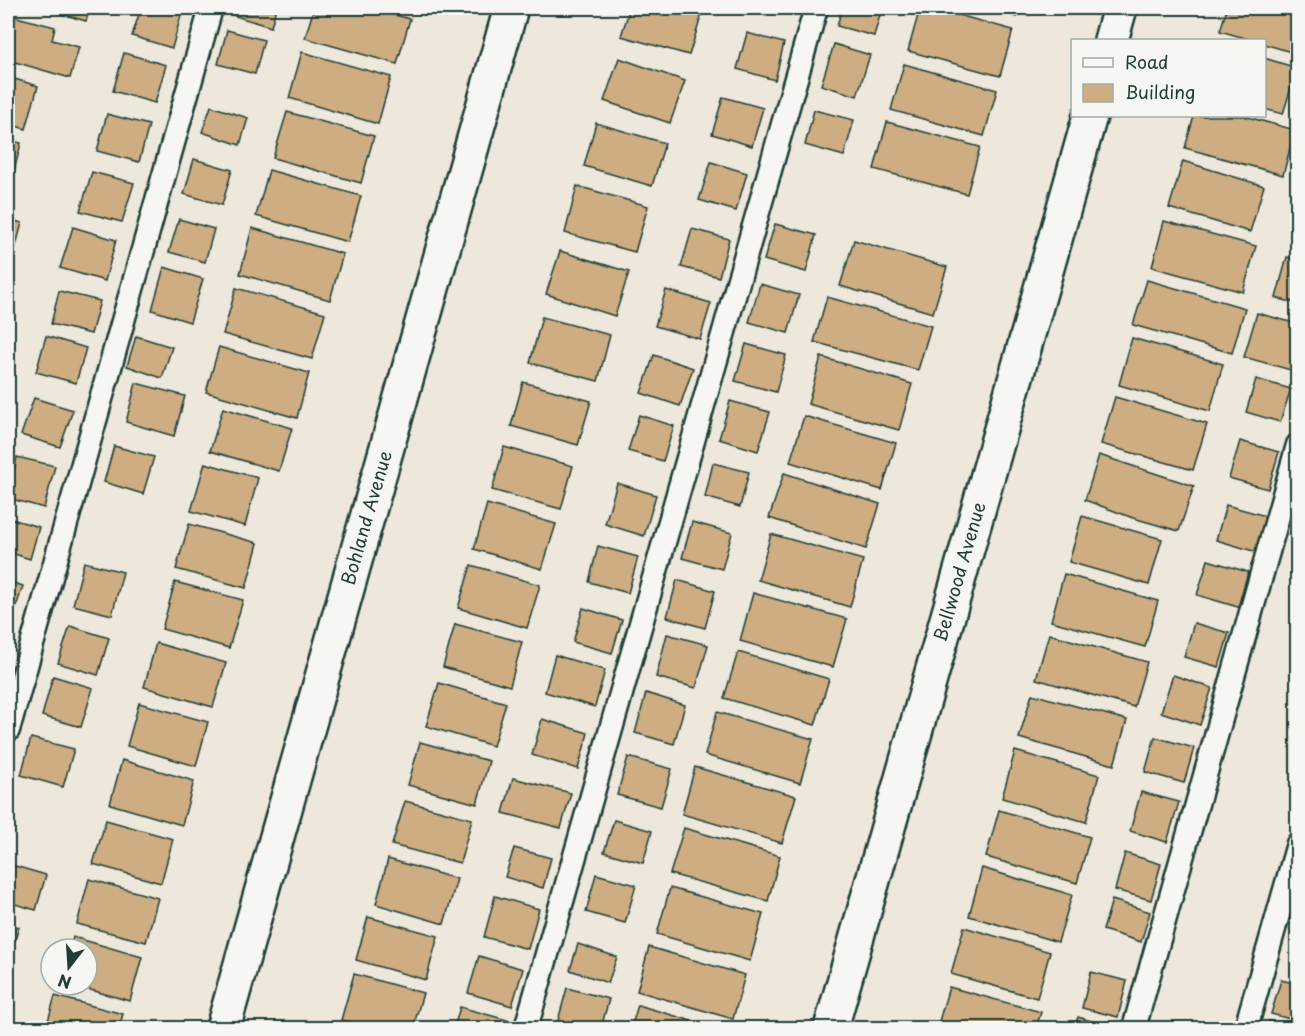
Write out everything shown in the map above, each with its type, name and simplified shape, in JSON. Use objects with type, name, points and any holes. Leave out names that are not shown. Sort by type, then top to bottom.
[{"type":"street","name":"Bohland Avenue","points":[[223,1029],[511,8]]},
{"type":"street","points":[[1111,39],[1120,8]]},
{"type":"street","name":"Bellwood Avenue","points":[[831,1029],[1090,117]]},
{"type":"lane","points":[[8,730],[211,8]]},
{"type":"lane","points":[[526,1029],[816,8]]},
{"type":"lane","points":[[1134,1029],[1298,445]]},
{"type":"lane","points":[[1246,1029],[1298,844]]},
{"type":"building","points":[[41,8],[90,8],[86,21]]},
{"type":"building","points":[[141,8],[167,8],[182,12],[172,48],[132,36]]},
{"type":"building","points":[[234,8],[276,8],[271,27],[232,15]]},
{"type":"building","points":[[314,8],[370,8],[410,19],[397,64],[305,38]]},
{"type":"building","points":[[630,8],[681,8],[702,14],[689,55],[621,36]]},
{"type":"building","points":[[766,8],[788,8],[786,13]]},
{"type":"building","points":[[842,8],[882,8],[874,36],[837,26]]},
{"type":"building","points":[[920,8],[933,8],[1013,30],[1000,76],[908,51]]},
{"type":"building","points":[[984,8],[1019,8],[1017,17]]},
{"type":"building","points":[[1227,8],[1298,8],[1298,54],[1266,45],[1266,39],[1248,39],[1220,31]]},
{"type":"building","points":[[9,15],[55,27],[52,40],[79,47],[70,78],[8,60]]},
{"type":"building","points":[[227,30],[264,40],[255,74],[218,64]]},
{"type":"building","points":[[747,33],[784,43],[775,80],[737,69]]},
{"type":"building","points":[[834,44],[870,55],[857,96],[821,85]]},
{"type":"building","points":[[302,52],[391,77],[378,124],[289,98]]},
{"type":"building","points":[[124,53],[166,65],[155,103],[113,91]]},
{"type":"building","points":[[619,58],[685,81],[670,123],[604,101]]},
{"type":"building","points":[[1266,59],[1297,68],[1283,114],[1266,110]]},
{"type":"building","points":[[904,64],[997,90],[984,136],[891,110]]},
{"type":"building","points":[[8,77],[38,86],[26,129],[8,124]]},
{"type":"building","points":[[723,97],[763,108],[752,146],[712,134]]},
{"type":"building","points":[[211,106],[248,118],[240,145],[202,132]]},
{"type":"building","points":[[814,110],[854,120],[844,156],[805,145]]},
{"type":"building","points":[[287,112],[374,136],[361,183],[273,158]]},
{"type":"building","points":[[107,114],[149,125],[139,162],[97,151]]},
{"type":"building","points":[[1194,117],[1248,117],[1295,130],[1283,175],[1185,148]]},
{"type":"building","points":[[887,122],[980,147],[967,194],[874,169]]},
{"type":"building","points":[[596,123],[665,143],[652,186],[584,166]]},
{"type":"building","points":[[8,140],[21,143],[10,188],[8,187]]},
{"type":"building","points":[[194,159],[232,170],[222,205],[184,194]]},
{"type":"building","points":[[1183,161],[1264,186],[1250,232],[1169,208]]},
{"type":"building","points":[[711,162],[747,173],[736,211],[699,200]]},
{"type":"building","points":[[269,170],[361,196],[348,242],[256,216]]},
{"type":"building","points":[[92,172],[134,183],[122,222],[80,211]]},
{"type":"building","points":[[577,186],[648,206],[635,252],[565,233]]},
{"type":"building","points":[[8,219],[22,223],[14,253],[8,252]]},
{"type":"building","points":[[179,219],[214,229],[205,262],[169,252]]},
{"type":"building","points":[[1164,221],[1256,246],[1243,292],[1152,267]]},
{"type":"building","points":[[1298,223],[1298,244],[1292,242]]},
{"type":"building","points":[[775,224],[816,235],[806,272],[764,260]]},
{"type":"building","points":[[73,227],[116,240],[105,281],[60,268]]},
{"type":"building","points":[[252,228],[343,254],[330,300],[240,274]]},
{"type":"building","points":[[692,229],[729,239],[719,277],[681,267]]},
{"type":"building","points":[[854,240],[947,267],[933,313],[840,286]]},
{"type":"building","points":[[560,251],[629,272],[615,316],[546,294]]},
{"type":"building","points":[[1287,257],[1298,260],[1298,304],[1276,298]]},
{"type":"building","points":[[164,267],[203,279],[190,322],[152,310]]},
{"type":"building","points":[[1147,280],[1245,308],[1232,353],[1133,325]]},
{"type":"building","points":[[760,284],[799,295],[788,333],[749,322]]},
{"type":"building","points":[[236,288],[325,313],[312,359],[223,334]]},
{"type":"building","points":[[666,290],[711,303],[700,339],[655,326]]},
{"type":"building","points":[[59,291],[100,301],[91,334],[51,324]]},
{"type":"building","points":[[827,297],[931,326],[918,370],[814,342]]},
{"type":"building","points":[[1257,313],[1298,324],[1298,372],[1244,357]]},
{"type":"building","points":[[542,317],[610,335],[598,381],[530,363]]},
{"type":"building","points":[[46,336],[86,348],[76,383],[36,372]]},
{"type":"building","points":[[136,336],[172,347],[162,378],[127,366]]},
{"type":"building","points":[[1132,338],[1223,364],[1210,411],[1119,385]]},
{"type":"building","points":[[746,344],[786,355],[776,392],[735,381]]},
{"type":"building","points":[[219,347],[309,373],[297,418],[206,392]]},
{"type":"building","points":[[654,355],[693,368],[680,406],[641,393]]},
{"type":"building","points":[[821,357],[912,384],[899,430],[808,404]]},
{"type":"building","points":[[1256,379],[1291,389],[1280,422],[1246,412]]},
{"type":"building","points":[[523,382],[591,401],[578,445],[511,426]]},
{"type":"building","points":[[136,383],[185,396],[174,436],[126,422]]},
{"type":"building","points":[[1115,397],[1207,424],[1193,470],[1101,444]]},
{"type":"building","points":[[34,398],[73,410],[60,447],[21,435]]},
{"type":"building","points":[[730,401],[770,412],[758,451],[719,439]]},
{"type":"building","points":[[223,408],[292,428],[279,471],[210,451]]},
{"type":"building","points":[[639,415],[674,426],[663,461],[628,451]]},
{"type":"building","points":[[804,416],[896,443],[882,490],[790,462]]},
{"type":"building","points":[[1240,441],[1279,452],[1268,489],[1229,478]]},
{"type":"building","points":[[114,446],[154,457],[143,494],[104,482]]},
{"type":"building","points":[[504,447],[573,466],[561,509],[492,490]]},
{"type":"building","points":[[1099,455],[1194,486],[1179,531],[1133,518],[1085,500]]},
{"type":"building","points":[[17,457],[55,466],[44,508],[8,498]]},
{"type":"building","points":[[205,463],[258,478],[245,526],[191,511]]},
{"type":"building","points":[[713,463],[749,472],[740,507],[705,497]]},
{"type":"building","points":[[784,473],[880,504],[866,549],[769,518]]},
{"type":"building","points":[[617,483],[656,495],[644,536],[605,524]]},
{"type":"building","points":[[487,504],[556,524],[542,569],[474,549]]},
{"type":"building","points":[[1226,505],[1266,516],[1257,552],[1216,540]]},
{"type":"building","points":[[1082,516],[1162,539],[1149,585],[1069,562]]},
{"type":"building","points":[[8,518],[39,527],[30,559],[8,552]]},
{"type":"building","points":[[692,522],[732,533],[722,569],[682,558]]},
{"type":"building","points":[[189,524],[258,543],[246,588],[176,569]]},
{"type":"building","points":[[771,534],[863,560],[850,607],[758,580]]},
{"type":"building","points":[[598,546],[638,557],[628,593],[589,582]]},
{"type":"building","points":[[1208,560],[1248,572],[1238,607],[1197,595]]},
{"type":"building","points":[[84,562],[123,572],[112,615],[73,605]]},
{"type":"building","points":[[471,565],[540,585],[527,628],[458,608]]},
{"type":"building","points":[[1064,574],[1158,601],[1145,647],[1051,621]]},
{"type":"building","points":[[677,580],[715,591],[705,628],[667,617]]},
{"type":"building","points":[[8,581],[23,586],[11,622],[8,621]]},
{"type":"building","points":[[175,582],[243,600],[229,648],[162,629]]},
{"type":"building","points":[[753,593],[847,619],[833,667],[740,641]]},
{"type":"building","points":[[583,608],[622,620],[612,653],[573,642]]},
{"type":"building","points":[[1194,623],[1229,633],[1219,667],[1184,657]]},
{"type":"building","points":[[455,624],[522,642],[510,686],[443,667]]},
{"type":"building","points":[[70,626],[109,638],[98,675],[58,663]]},
{"type":"building","points":[[667,634],[708,645],[696,688],[656,677]]},
{"type":"building","points":[[1049,634],[1147,662],[1134,707],[1036,679]]},
{"type":"building","points":[[156,643],[226,663],[213,707],[144,687]]},
{"type":"building","points":[[738,652],[829,679],[815,725],[724,698]]},
{"type":"building","points":[[555,655],[605,670],[595,707],[545,692]]},
{"type":"building","points":[[1173,675],[1212,688],[1200,725],[1161,712]]},
{"type":"building","points":[[53,676],[93,688],[81,727],[42,716]]},
{"type":"building","points":[[439,683],[506,703],[493,746],[426,726]]},
{"type":"building","points":[[646,693],[685,705],[674,744],[635,733]]},
{"type":"building","points":[[1032,694],[1127,720],[1114,765],[1019,738]]},
{"type":"building","points":[[139,703],[208,722],[196,766],[127,746]]},
{"type":"building","points":[[717,712],[813,739],[800,783],[705,755]]},
{"type":"building","points":[[542,719],[588,733],[578,769],[532,755]]},
{"type":"building","points":[[1155,737],[1194,748],[1184,783],[1145,772]]},
{"type":"building","points":[[31,738],[74,749],[63,787],[21,775]]},
{"type":"building","points":[[420,742],[489,761],[477,804],[408,785]]},
{"type":"building","points":[[1015,751],[1099,775],[1086,822],[1002,798]]},
{"type":"building","points":[[628,757],[672,769],[661,807],[617,795]]},
{"type":"building","points":[[122,760],[194,781],[182,825],[110,804]]},
{"type":"building","points":[[695,767],[796,796],[782,843],[682,814]]},
{"type":"building","points":[[513,778],[571,793],[561,828],[503,813]]},
{"type":"building","points":[[1141,792],[1179,802],[1167,842],[1130,831]]},
{"type":"building","points":[[405,801],[472,819],[460,863],[392,845]]},
{"type":"building","points":[[999,810],[1090,837],[1077,883],[986,857]]},
{"type":"building","points":[[106,820],[173,839],[161,883],[93,864]]},
{"type":"building","points":[[614,820],[652,831],[643,863],[604,852]]},
{"type":"building","points":[[684,828],[780,856],[768,901],[670,874]]},
{"type":"building","points":[[514,848],[551,858],[543,888],[505,877]]},
{"type":"building","points":[[1125,853],[1161,864],[1151,900],[1115,890]]},
{"type":"building","points":[[388,859],[457,879],[444,924],[376,904]]},
{"type":"building","points":[[8,864],[46,875],[36,910],[8,902]]},
{"type":"building","points":[[982,868],[1072,895],[1058,942],[969,916]]},
{"type":"building","points":[[596,874],[636,885],[625,923],[586,912]]},
{"type":"building","points":[[89,879],[158,898],[146,942],[77,924]]},
{"type":"building","points":[[670,888],[763,914],[750,961],[657,934]]},
{"type":"building","points":[[495,896],[539,909],[528,949],[484,937]]},
{"type":"building","points":[[1112,900],[1150,912],[1141,942],[1103,930]]},
{"type":"building","points":[[368,917],[438,936],[426,980],[356,960]]},
{"type":"building","points":[[8,923],[19,927],[8,963]]},
{"type":"building","points":[[964,927],[1050,952],[1037,998],[951,974]]},
{"type":"building","points":[[578,944],[617,957],[608,983],[570,970]]},
{"type":"building","points":[[99,945],[142,957],[130,1001],[99,992]]},
{"type":"building","points":[[649,947],[745,975],[733,1019],[637,991]]},
{"type":"building","points":[[479,956],[523,969],[512,1006],[468,993]]},
{"type":"building","points":[[1091,972],[1127,981],[1118,1017],[1082,1008]]},
{"type":"building","points":[[354,974],[423,993],[413,1028],[369,1028],[341,1020]]},
{"type":"building","points":[[1281,980],[1298,984],[1298,1021],[1271,1014]]},
{"type":"building","points":[[949,987],[1041,1012],[1036,1028],[937,1028]]},
{"type":"building","points":[[567,988],[609,999],[601,1028],[556,1028]]},
{"type":"building","points":[[55,997],[123,1014],[119,1028],[46,1028]]},
{"type":"building","points":[[638,1005],[716,1028],[631,1028]]},
{"type":"building","points":[[460,1007],[507,1020],[504,1028],[454,1028]]},
{"type":"building","points":[[1078,1017],[1115,1028],[1074,1028]]},
{"type":"building","points":[[1269,1021],[1295,1028],[1267,1028]]}]
